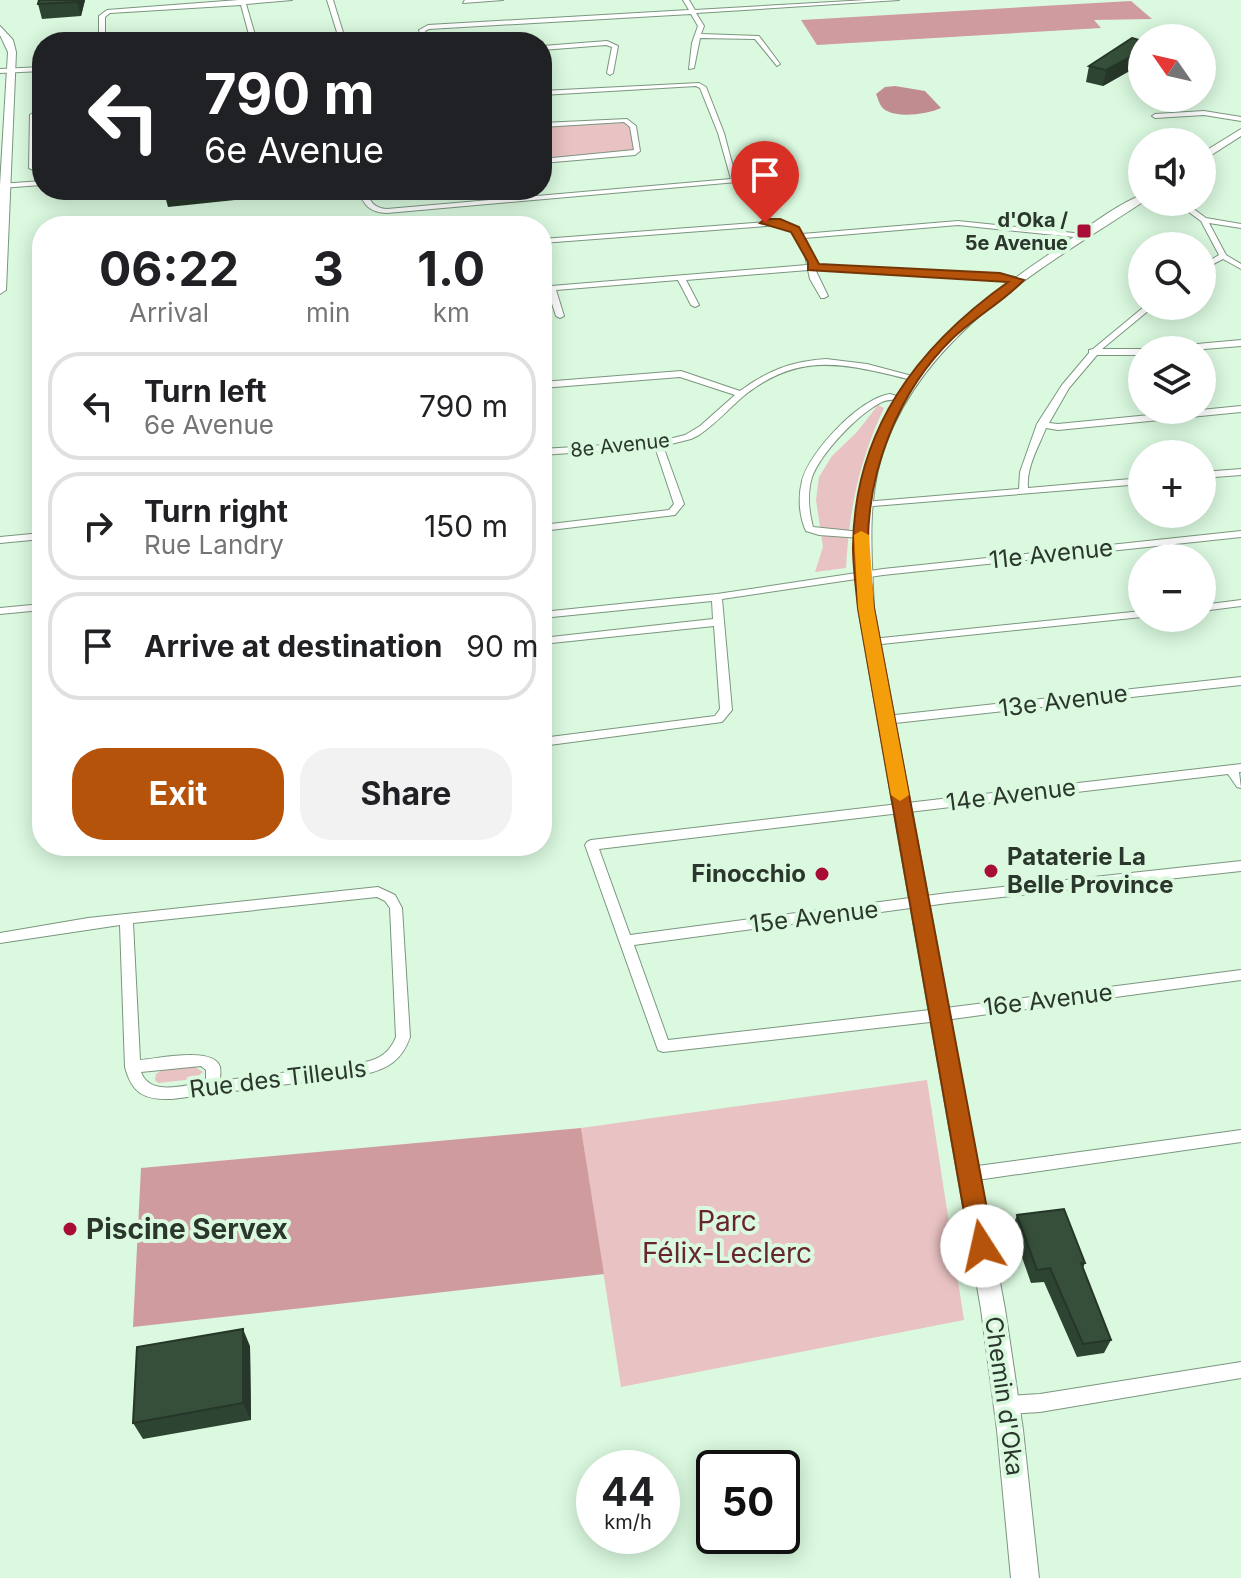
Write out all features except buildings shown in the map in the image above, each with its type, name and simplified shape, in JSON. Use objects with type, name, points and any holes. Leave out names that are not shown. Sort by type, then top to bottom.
[{"type":"main road","points":[[0,29],[11,47],[2,186],[0,290]]},
{"type":"main road","points":[[1216,149],[1241,132]]},
{"type":"main road","name":"Chemin d'Oka","points":[[1025,1578],[1007,1405],[970,1174],[872,642],[862,575],[861,535],[875,454],[899,398],[912,377],[968,317],[1128,207]]},
{"type":"street","points":[[102,32],[101,18],[105,12],[289,0]]},
{"type":"street","points":[[330,0],[340,32]]},
{"type":"street","points":[[473,25],[465,1],[500,0]]},
{"type":"street","points":[[686,0],[701,26],[691,68]]},
{"type":"street","points":[[422,32],[426,27],[896,0]]},
{"type":"street","points":[[243,2],[251,32]]},
{"type":"street","points":[[698,36],[757,37],[777,64]]},
{"type":"street","points":[[552,47],[607,43],[615,46],[610,73]]},
{"type":"street","points":[[0,71],[32,69]]},
{"type":"street","points":[[552,92],[697,84],[703,87],[735,181],[552,197]]},
{"type":"street","points":[[1155,116],[1204,113],[1241,119]]},
{"type":"street","points":[[552,124],[625,120],[633,126],[637,151],[633,154],[552,160]]},
{"type":"street","points":[[32,142],[32,170]]},
{"type":"street","points":[[2,186],[32,184]]},
{"type":"street","points":[[365,200],[367,206],[374,210],[387,211],[515,200]]},
{"type":"street","points":[[1198,216],[1204,220],[1223,256],[1241,267]]},
{"type":"street","points":[[1204,220],[1241,226]]},
{"type":"street","points":[[552,240],[765,223],[787,225],[801,236],[814,262],[813,275],[824,296]]},
{"type":"street","points":[[801,236],[958,223],[1084,236]]},
{"type":"street","points":[[1216,260],[1223,256]]},
{"type":"street","points":[[552,289],[812,267],[1000,276],[1018,280]]},
{"type":"street","points":[[681,278],[695,305]]},
{"type":"street","points":[[552,301],[560,316]]},
{"type":"street","points":[[1025,492],[1022,480],[1042,424],[1060,390],[1092,352],[1132,320]]},
{"type":"street","points":[[1216,345],[1241,343]]},
{"type":"street","points":[[1092,352],[1128,352]]},
{"type":"street","name":"8e Avenue","points":[[552,451],[658,443],[687,437],[703,428],[741,394],[779,368],[813,361],[852,363],[912,377]]},
{"type":"street","points":[[552,384],[681,374],[741,394]]},
{"type":"street","points":[[861,535],[809,529],[805,500],[807,479],[817,460],[860,415],[882,398],[899,398]]},
{"type":"street","points":[[1042,424],[1058,427],[1241,409]]},
{"type":"street","points":[[552,527],[672,513],[679,504],[658,443]]},
{"type":"street","points":[[1216,474],[1241,472]]},
{"type":"street","points":[[864,505],[1128,482]]},
{"type":"street","name":"11e Avenue","points":[[552,614],[717,597],[862,575],[1241,534]]},
{"type":"street","points":[[0,540],[32,537]]},
{"type":"street","points":[[552,741],[718,719],[726,710],[717,597]]},
{"type":"street","points":[[1216,606],[1241,603]]},
{"type":"street","points":[[0,611],[32,608]]},
{"type":"street","points":[[872,642],[1128,615]]},
{"type":"street","points":[[552,640],[720,622]]},
{"type":"street","name":"13e Avenue","points":[[886,720],[1241,681]]},
{"type":"street","points":[[1236,769],[1241,784]]},
{"type":"street","name":"14e Avenue","points":[[626,941],[591,845],[1236,769]]},
{"type":"street","name":"15e Avenue","points":[[626,941],[920,902],[1241,866]]},
{"type":"street","name":"Rue des Tilleuls","points":[[0,938],[366,891],[386,894],[394,902],[403,1037],[392,1058],[374,1067],[154,1094],[138,1084],[132,1067]]},
{"type":"street","points":[[126,920],[132,1067],[203,1060],[213,1067],[213,1087]]},
{"type":"street","name":"16e Avenue","points":[[626,941],[663,1046],[939,1015],[1241,975]]},
{"type":"street","points":[[970,1174],[1241,1136]]},
{"type":"street","points":[[1007,1405],[1040,1403],[1241,1370]]},
{"type":"green space","points":[[630,121],[637,151],[552,160],[552,125]]},
{"type":"green space","points":[[878,405],[884,408],[857,486],[846,568],[815,572],[823,547],[816,500],[819,477],[832,456],[857,432]]},
{"type":"green space","points":[[194,1066],[203,1072],[194,1079],[158,1083],[155,1080],[156,1074],[162,1070]]},
{"type":"green space","name":"Parc Félix-Leclerc","points":[[927,1080],[964,1320],[621,1387],[581,1128]]},
{"type":"shaded area","points":[[1131,1],[1152,19],[1094,20],[1101,28],[817,45],[801,20]]},
{"type":"shaded area","points":[[885,87],[925,91],[941,108],[914,114],[887,111],[876,94]]},
{"type":"shaded area","points":[[581,1128],[604,1274],[133,1327],[141,1168]]},
{"type":"slow traffic","points":[[861,535],[866,608],[900,795]]},
{"type":"place","name":"d'Oka / 5e Avenue","points":[[1084,231]]},
{"type":"place","name":"Pataterie La Belle Province","points":[[991,871]]},
{"type":"place","name":"Finocchio","points":[[822,874]]},
{"type":"place","name":"Piscine Servex","points":[[70,1229]]},
{"type":"route","points":[[765,223],[780,223],[795,230],[814,262],[812,267],[1000,276],[1018,280],[979,308],[946,338],[917,371],[899,398],[883,431],[873,462],[865,498],[861,546],[866,608],[982,1246]]}]
